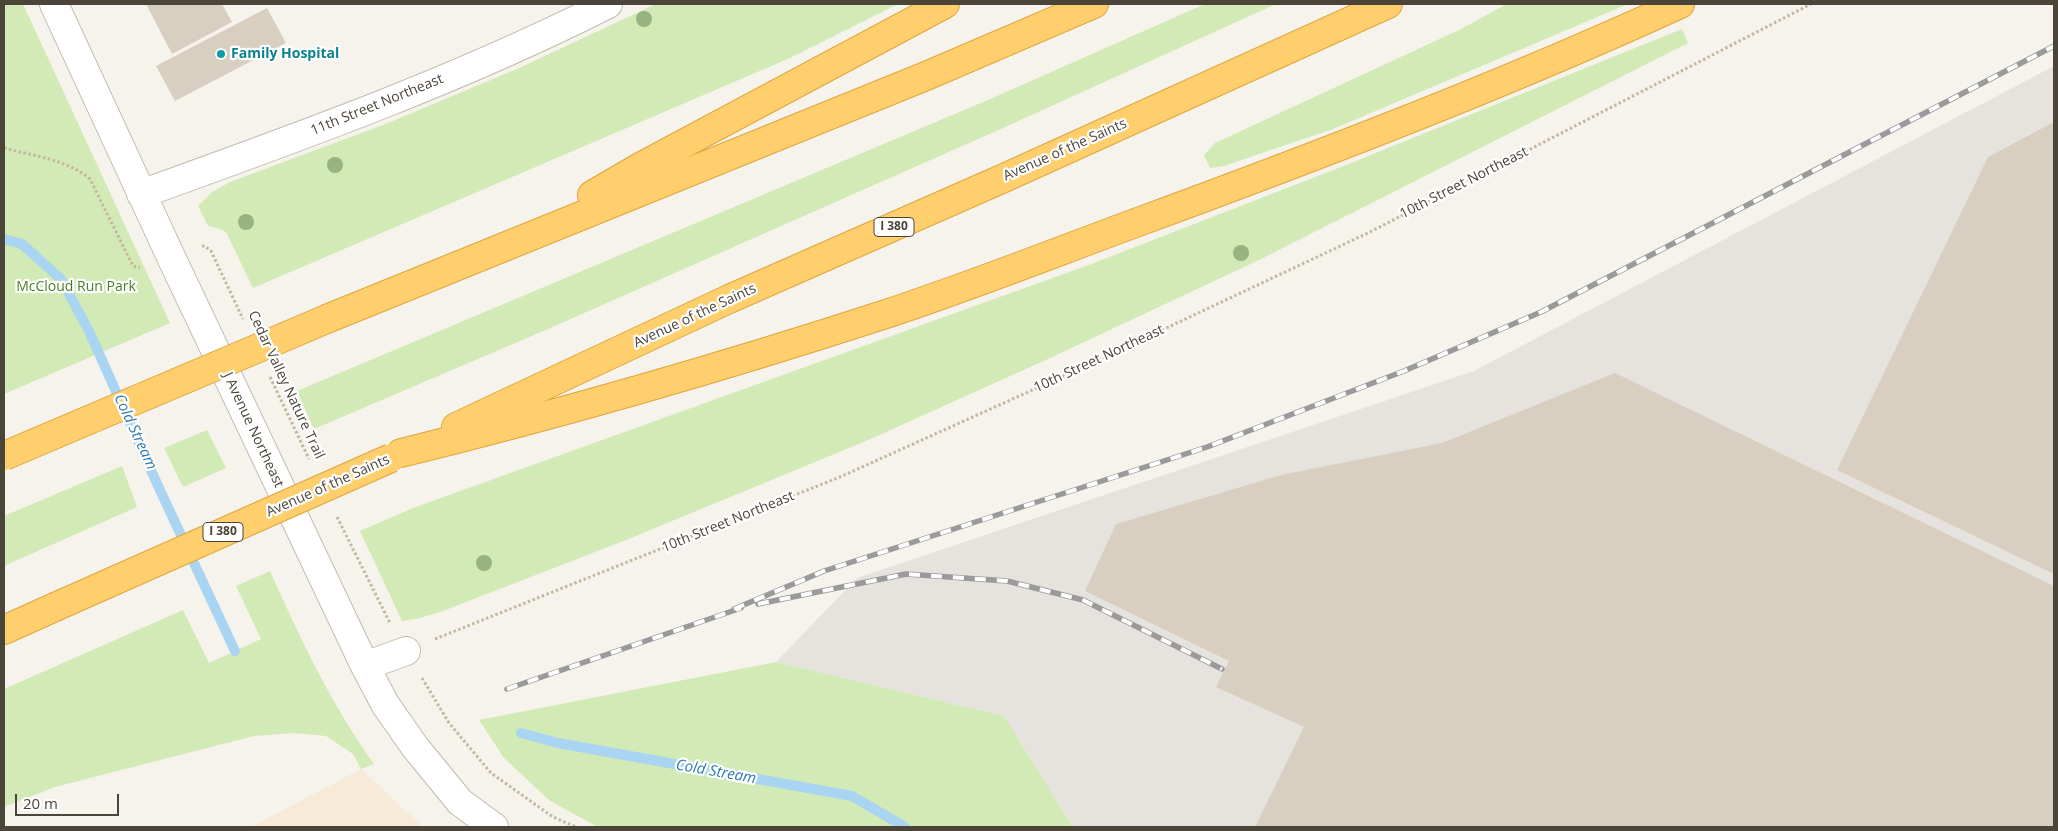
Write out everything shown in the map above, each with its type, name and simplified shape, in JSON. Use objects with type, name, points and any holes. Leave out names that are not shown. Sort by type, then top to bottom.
[{"type":"highway","points":[[508,244],[640,167],[945,4]]},
{"type":"highway","points":[[4,456],[329,318],[926,76],[1094,4]]},
{"type":"highway","name":"Avenue of the Saints","points":[[4,630],[396,455],[729,299],[1004,178],[1388,4]]},
{"type":"highway","points":[[396,455],[520,424],[655,385],[888,313],[1215,194],[1446,104],[1680,4]]},
{"type":"street","name":"J Avenue Northeast","points":[[54,4],[141,194],[365,666],[385,704],[415,747],[460,802],[494,827]]},
{"type":"street","name":"11th Street Northeast","points":[[141,194],[263,150],[448,77],[608,4]]},
{"type":"street","points":[[365,666],[406,651]]},
{"type":"path","name":"10th Street Northeast","points":[[406,651],[840,477],[1081,368],[1370,232],[1811,4]]},
{"type":"path","points":[[4,148],[63,164],[85,175],[99,194],[131,262],[134,266],[145,268]]},
{"type":"path","name":"Cedar Valley Nature Trail","points":[[199,246],[205,246],[211,251],[245,324]]},
{"type":"path","name":"Cedar Valley Nature Trail","points":[[266,369],[309,459]]},
{"type":"path","points":[[335,514],[389,621]]},
{"type":"path","points":[[406,651],[450,723],[490,773],[553,817],[576,827]]},
{"type":"shaded area","points":[[2054,66],[2054,827],[1073,827],[1004,716],[776,662],[857,578],[1474,371]]},
{"type":"shaded area","points":[[361,769],[423,827],[251,827]]},
{"type":"green space","name":"McCloud Run Park","points":[[4,4],[23,4],[170,323],[4,394]]},
{"type":"green space","points":[[656,4],[898,4],[790,58],[253,288],[226,232],[208,226],[198,206],[212,192],[230,182],[388,123],[517,69]]},
{"type":"green space","points":[[1205,4],[1276,4],[1003,128],[548,329],[314,429],[297,391],[988,100]]},
{"type":"green space","points":[[1507,4],[1628,4],[1333,129],[1224,166],[1210,168],[1204,155],[1215,143],[1459,30]]},
{"type":"green space","points":[[1682,29],[1688,43],[1259,260],[1048,359],[866,441],[626,540],[443,611],[402,621],[360,531],[413,508],[1086,266],[1341,167]]},
{"type":"green space","points":[[207,430],[226,468],[183,487],[164,448]]},
{"type":"green space","points":[[122,466],[137,507],[4,566],[4,516]]},
{"type":"green space","points":[[270,571],[330,694],[374,764],[361,769],[353,754],[326,736],[294,733],[254,736],[55,787],[4,807],[4,689],[183,610],[209,663],[261,639],[236,586]]},
{"type":"green space","points":[[776,662],[1004,716],[1073,827],[598,827],[550,801],[504,758],[479,720]]},
{"type":"building","points":[[146,4],[222,4],[232,22],[172,54]]},
{"type":"building","name":"Family Hospital","points":[[267,8],[286,43],[175,101],[156,66]]},
{"type":"building","points":[[2054,122],[2054,574],[1837,470],[1988,157]]},
{"type":"building","points":[[1615,373],[2054,586],[2054,827],[1255,827],[1304,727],[1216,687],[1229,661],[1085,591],[1116,524],[1281,475],[1442,443]]},
{"type":"waterway","name":"Cold Stream","points":[[4,239],[22,244],[61,279],[89,331],[235,651]]},
{"type":"waterway","name":"Cold Stream","points":[[521,733],[558,743],[852,796],[905,827]]},
{"type":"railway","points":[[734,609],[824,571],[1207,447],[1404,371],[1541,312],[2054,46]]},
{"type":"railway","points":[[758,604],[906,574],[1007,581],[1083,600],[1222,669]]},
{"type":"railway","points":[[507,689],[741,608]]},
{"type":"place","name":"Family Hospital","points":[[221,54]]}]
